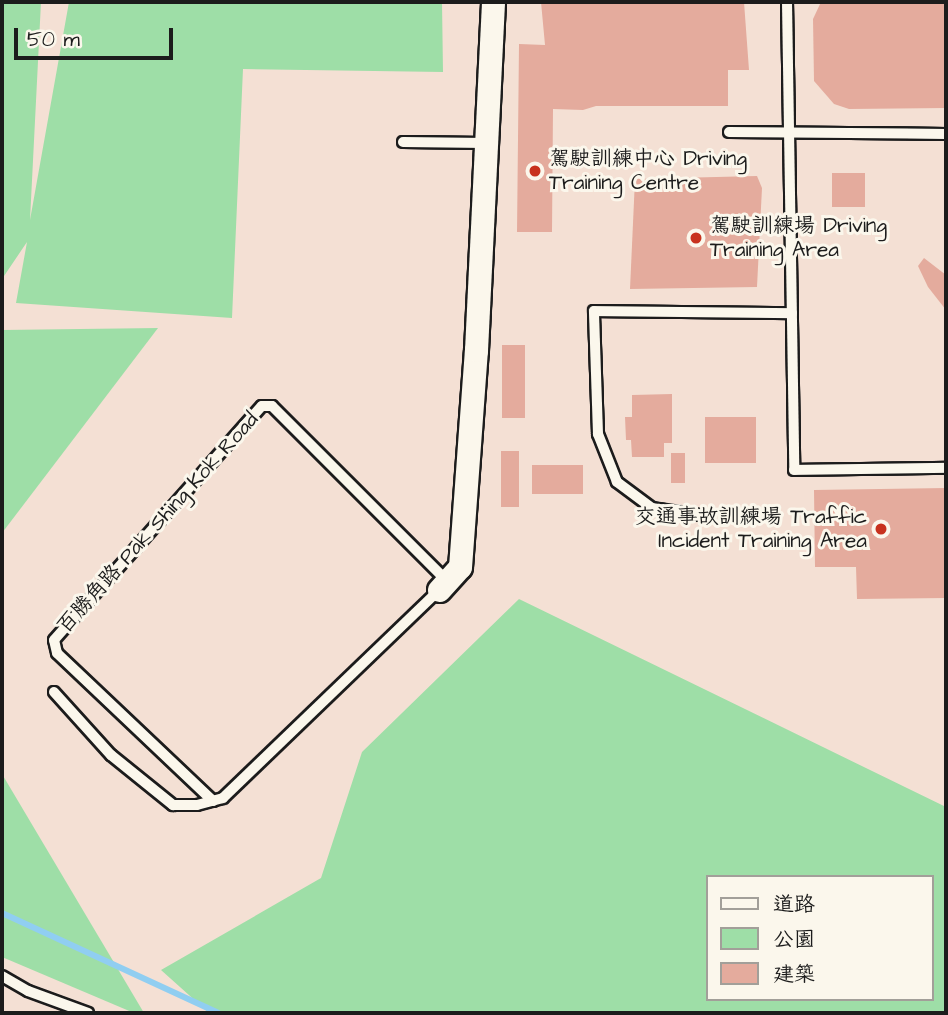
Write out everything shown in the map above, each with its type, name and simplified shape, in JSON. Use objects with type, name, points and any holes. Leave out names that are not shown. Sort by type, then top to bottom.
[{"type":"street","points":[[443,586],[460,567],[493,2]]},
{"type":"lane","points":[[788,2],[794,470],[946,468]]},
{"type":"lane","points":[[729,132],[946,134]]},
{"type":"lane","points":[[403,142],[486,143]]},
{"type":"lane","points":[[707,516],[652,508],[617,482],[598,434],[594,310],[792,313]]},
{"type":"lane","name":"百勝角路 Pak Shing Kok Road","points":[[212,801],[57,653],[54,640],[262,406],[272,406],[443,586]]},
{"type":"lane","points":[[54,692],[111,755],[173,805],[197,805],[212,801],[223,798],[443,586]]},
{"type":"lane","points":[[2,975],[28,991],[89,1013]]},
{"type":"green space","points":[[2,2],[41,2],[30,220],[69,2],[442,2],[443,72],[243,69],[232,318],[16,303],[27,242],[2,279]]},
{"type":"green space","points":[[158,328],[2,533],[2,330]]},
{"type":"green space","points":[[519,599],[946,807],[946,1013],[209,1013],[161,970],[321,878],[362,752]]},
{"type":"green space","points":[[2,774],[144,1013],[134,1013],[2,957]]},
{"type":"building","name":"駕駛訓練中心 Driving Training Centre","points":[[541,2],[744,2],[749,70],[728,70],[728,106],[596,106],[583,110],[553,109],[552,232],[517,232],[519,44],[545,45]]},
{"type":"building","points":[[821,2],[946,2],[946,108],[849,109],[834,104],[814,81],[813,19]]},
{"type":"building","points":[[832,173],[865,173],[865,207],[832,207]]},
{"type":"building","name":"駕駛訓練場 Driving Training Area","points":[[757,176],[762,188],[757,287],[630,289],[635,179]]},
{"type":"building","points":[[924,258],[946,275],[946,310],[928,287],[918,266]]},
{"type":"building","points":[[502,345],[525,345],[525,418],[502,418]]},
{"type":"building","points":[[672,394],[672,443],[664,443],[664,457],[632,457],[631,440],[626,440],[625,417],[632,417],[632,395]]},
{"type":"building","points":[[705,417],[756,417],[756,463],[705,463]]},
{"type":"building","points":[[501,451],[519,451],[519,507],[501,507]]},
{"type":"building","points":[[671,453],[685,453],[685,483],[671,483]]},
{"type":"building","points":[[532,465],[583,465],[583,494],[532,494]]},
{"type":"building","name":"交通事故訓練場 Traffic Incident Training Area","points":[[946,488],[946,598],[857,599],[856,567],[815,567],[814,490]]},
{"type":"waterway","points":[[2,913],[218,1013]]},
{"type":"place","name":"駕駛訓練中心 Driving Training Centre","points":[[535,171]]},
{"type":"place","name":"駕駛訓練場 Driving Training Area","points":[[696,238]]},
{"type":"place","name":"交通事故訓練場 Traffic Incident Training Area","points":[[881,529]]}]
